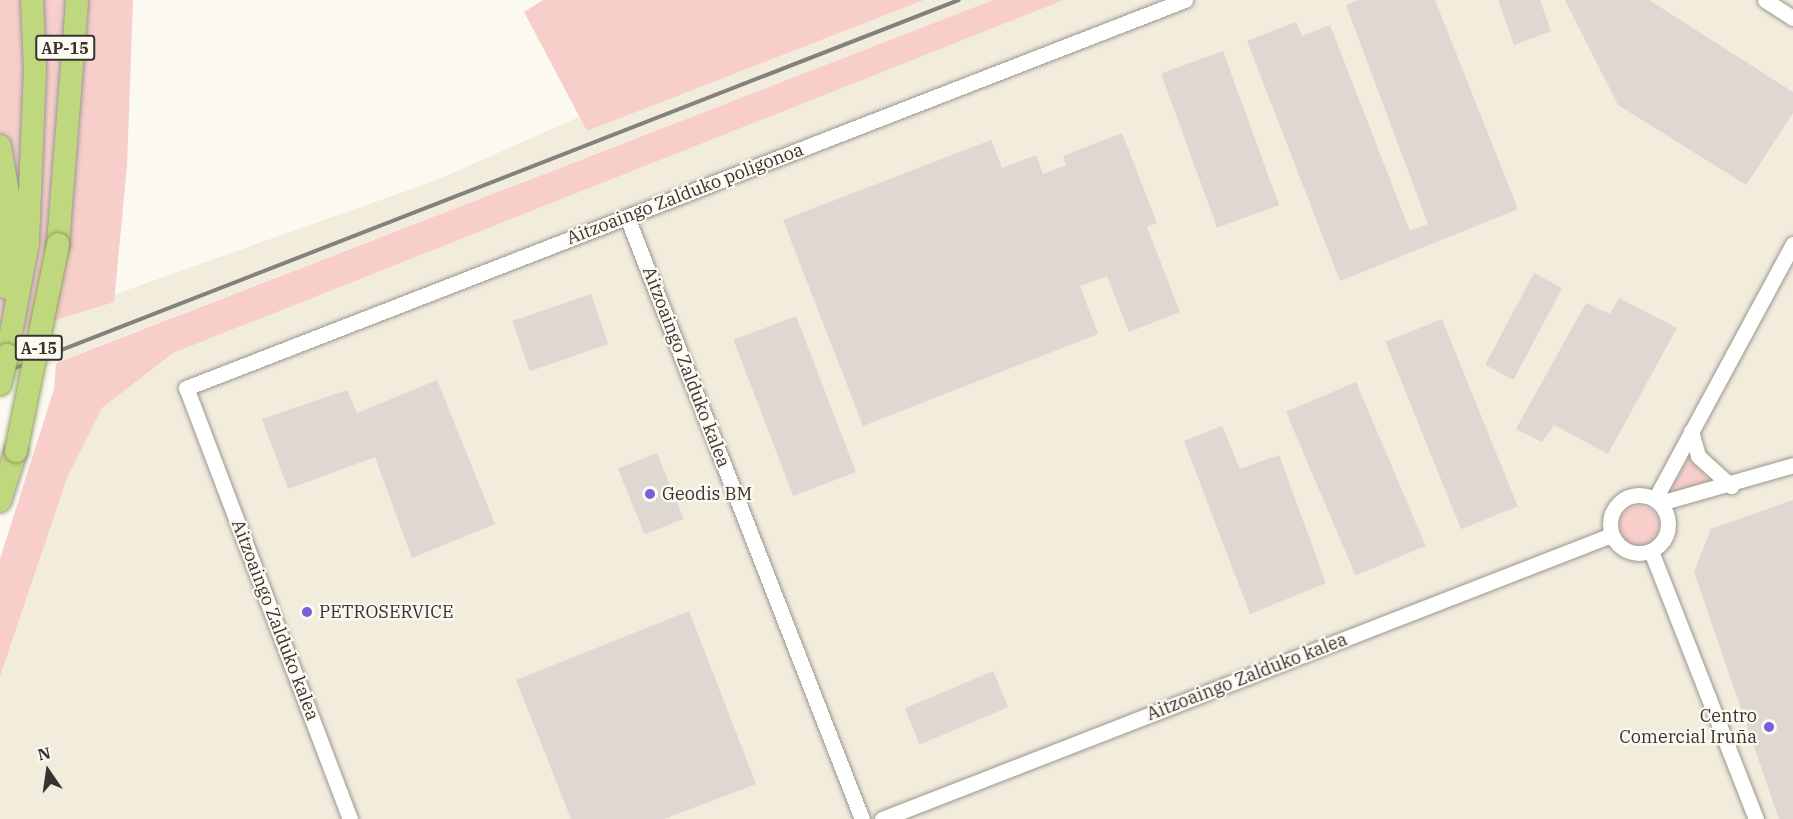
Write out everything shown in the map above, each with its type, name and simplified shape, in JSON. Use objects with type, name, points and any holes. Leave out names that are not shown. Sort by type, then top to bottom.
[{"type":"highway","name":"AP-15","points":[[8,355],[35,71],[32,0]]},
{"type":"highway","name":"AP-15","points":[[61,0],[70,96]]},
{"type":"highway","points":[[70,96],[77,0]]},
{"type":"highway","name":"A-15","points":[[0,501],[16,451],[58,244],[70,96]]},
{"type":"highway","points":[[0,146],[19,241]]},
{"type":"highway","name":"A-15","points":[[0,384],[8,355]]},
{"type":"street","name":"Aitzoaingo Zalduko poligonoa","points":[[186,388],[1185,0]]},
{"type":"street","points":[[1765,0],[1793,18]]},
{"type":"street","name":"Aitzoaingo Zalduko kalea","points":[[627,217],[862,819]]},
{"type":"street","points":[[1793,244],[1690,431],[1658,501],[1668,533],[1651,551],[1631,553],[1611,535],[1610,516],[1622,500],[1658,501],[1731,486],[1793,465]]},
{"type":"street","name":"Aitzoaingo Zalduko kalea","points":[[186,388],[350,819]]},
{"type":"street","points":[[1690,431],[1698,456],[1731,486]]},
{"type":"street","name":"Aitzoaingo Zalduko kalea","points":[[882,819],[1611,535]]},
{"type":"street","points":[[1651,551],[1756,819]]},
{"type":"shaded area","points":[[0,0],[133,0],[127,166],[114,302],[0,337]]},
{"type":"shaded area","points":[[543,0],[924,0],[587,131],[524,12]]},
{"type":"shaded area","points":[[924,0],[993,0],[0,384],[0,335],[434,181],[579,117],[588,130]]},
{"type":"shaded area","points":[[993,0],[1064,0],[173,353],[102,408],[67,478],[0,677],[0,559],[54,389],[56,363]]},
{"type":"shaded area","points":[[1064,0],[1793,0],[1793,819],[0,819],[0,677],[67,478],[102,408],[173,352]]},
{"type":"shaded area","points":[[1689,457],[1710,482],[1674,493],[1673,485]]},
{"type":"shaded area","points":[[1639,506],[1647,507],[1653,512],[1658,518],[1658,534],[1653,540],[1647,545],[1639,546],[1631,545],[1625,540],[1620,534],[1619,526],[1620,518],[1625,512],[1631,507]]},
{"type":"building","points":[[1358,0],[1435,0],[1518,209],[1340,281],[1247,41],[1296,22],[1302,36],[1330,25],[1410,231],[1428,224],[1346,5]]},
{"type":"building","points":[[1498,0],[1540,0],[1551,31],[1514,45]]},
{"type":"building","points":[[1565,0],[1649,0],[1793,92],[1793,113],[1746,185],[1618,105]]},
{"type":"building","points":[[1223,51],[1279,205],[1217,228],[1161,74]]},
{"type":"building","points":[[1122,133],[1157,223],[1147,227],[1180,312],[1129,332],[1107,276],[1080,286],[1098,334],[863,426],[783,220],[991,140],[1002,168],[1036,155],[1043,174],[1066,165],[1063,156]]},
{"type":"building","points":[[1534,273],[1562,288],[1513,380],[1485,365]]},
{"type":"building","points":[[591,294],[608,344],[530,371],[513,321]]},
{"type":"building","points":[[1619,298],[1677,328],[1608,454],[1554,425],[1542,442],[1516,429],[1586,303],[1610,314]]},
{"type":"building","points":[[796,316],[856,472],[793,496],[733,340]]},
{"type":"building","points":[[1442,319],[1518,506],[1461,529],[1385,342]]},
{"type":"building","points":[[437,380],[495,524],[412,558],[375,457],[288,489],[262,419],[347,390],[357,413]]},
{"type":"building","points":[[1356,382],[1426,546],[1356,576],[1286,412]]},
{"type":"building","points":[[1222,426],[1240,469],[1279,455],[1326,583],[1250,614],[1184,441]]},
{"type":"building","name":"Geodis BM","points":[[657,453],[684,519],[645,535],[618,469]]},
{"type":"building","name":"Centro Comercial Iruña","points":[[1793,500],[1793,819],[1779,819],[1694,572],[1711,529]]},
{"type":"building","points":[[689,611],[756,784],[664,819],[571,819],[516,680]]},
{"type":"building","points":[[993,671],[1008,707],[920,744],[905,709]]},
{"type":"railway","points":[[0,374],[959,0]]},
{"type":"place","name":"Geodis BM","points":[[650,494]]},
{"type":"place","name":"PETROSERVICE","points":[[307,612]]},
{"type":"place","name":"Centro Comercial Iruña","points":[[1769,727]]}]
